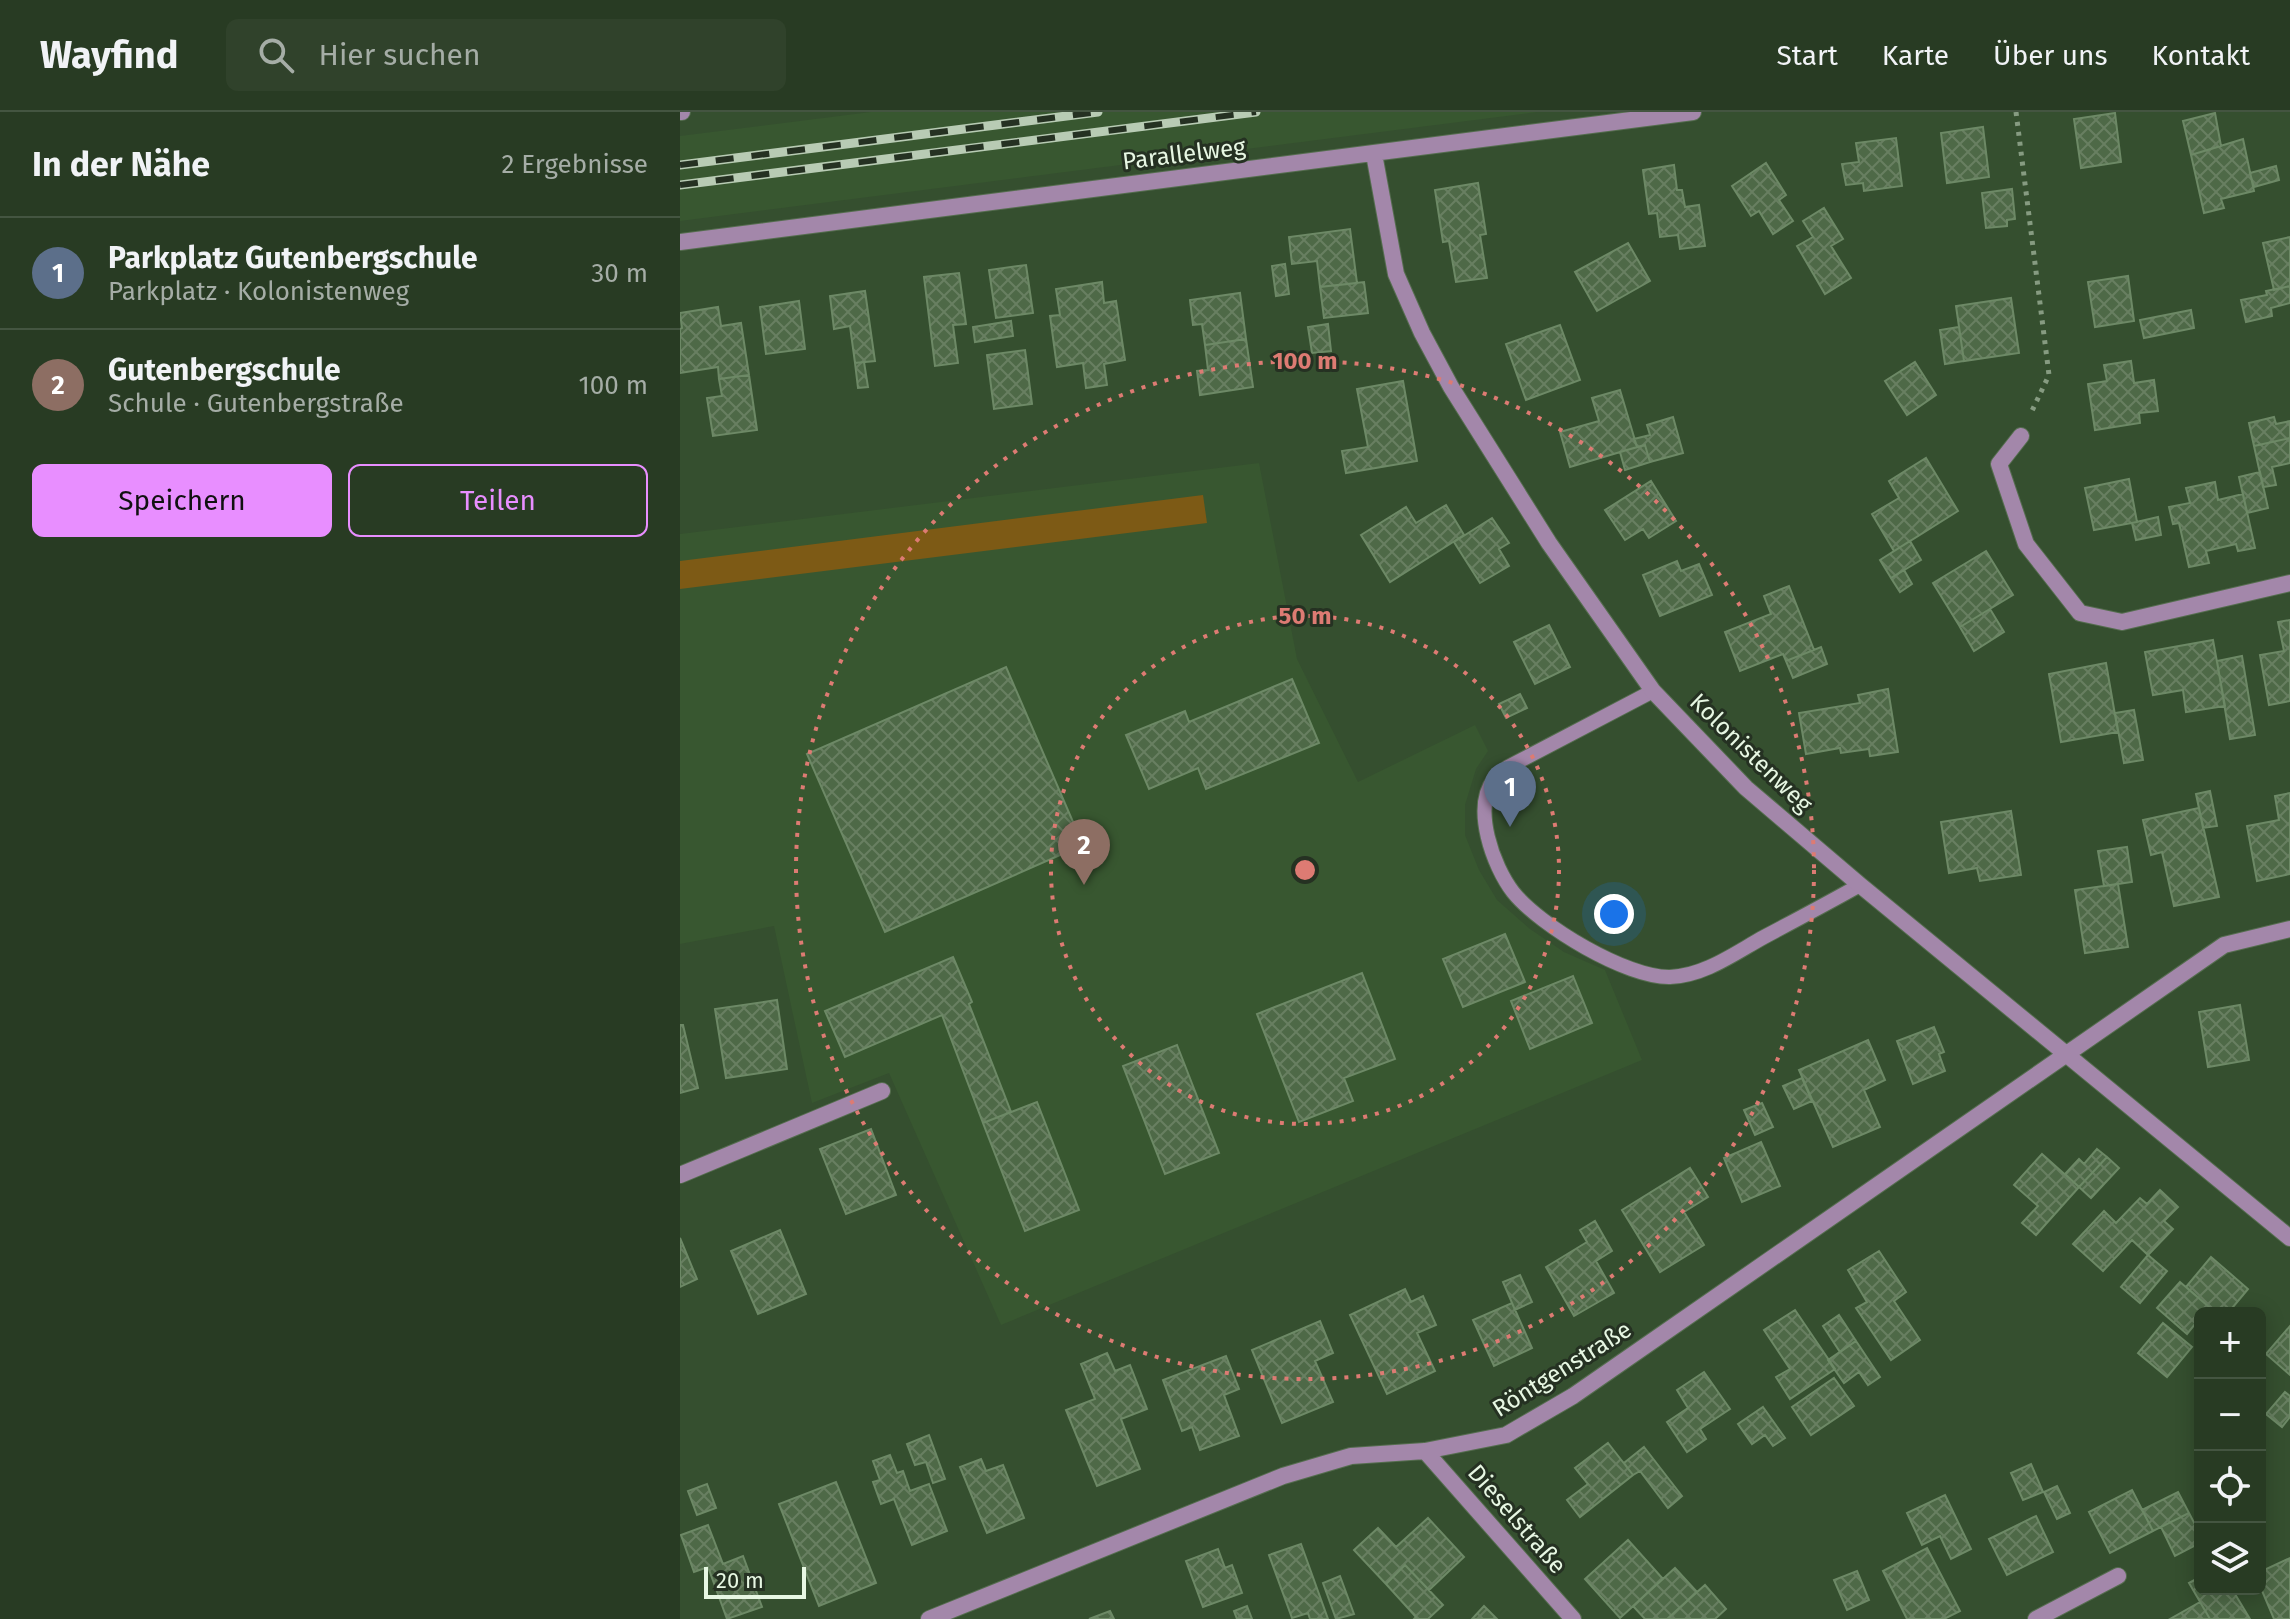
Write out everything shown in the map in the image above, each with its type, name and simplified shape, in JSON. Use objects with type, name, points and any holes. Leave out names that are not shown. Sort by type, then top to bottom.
[{"type":"street","name":"Parallelweg","points":[[680,242],[1693,112]]},
{"type":"street","name":"Kolonistenweg","points":[[1374,154],[1396,274],[1422,333],[1451,387],[1549,543],[1653,691],[1746,788],[2290,1238]]},
{"type":"street","points":[[2021,436],[1999,464],[2008,491],[2026,544],[2080,613],[2122,622],[2290,583]]},
{"type":"street","name":"Röntgenstraße","points":[[929,1619],[1283,1476],[1351,1456],[1425,1451],[1506,1435],[1573,1396],[2224,945],[2290,929]]},
{"type":"street","points":[[680,1175],[882,1091]]},
{"type":"street","name":"Dieselstraße","points":[[1425,1451],[1573,1619]]},
{"type":"street","points":[[2036,1619],[2118,1576]]},
{"type":"lane","points":[[1653,691],[1508,767],[1494,779],[1485,799],[1486,833],[1513,892],[1540,919],[1602,956],[1637,972],[1670,977],[1703,970],[1860,885]]},
{"type":"path","points":[[2016,112],[2049,375],[2021,436]]},
{"type":"shaded area","points":[[871,112],[1537,112],[680,221],[680,136]]},
{"type":"shaded area","points":[[1259,463],[1297,659],[1358,782],[1475,725],[1488,751],[1476,769],[1465,805],[1465,835],[1479,870],[1497,900],[1530,929],[1564,952],[1605,970],[1642,1060],[1001,1325],[889,1073],[812,1103],[774,926],[680,944],[680,534]]},
{"type":"shaded area","points":[[1203,495],[1207,523],[680,589],[680,561]]},
{"type":"building","points":[[2115,113],[2121,162],[2081,168],[2074,119]]},
{"type":"building","points":[[2215,113],[2221,146],[2191,155],[2183,121]]},
{"type":"building","points":[[1983,127],[1989,177],[1947,183],[1941,133]]},
{"type":"building","points":[[1896,138],[1902,186],[1864,191],[1863,183],[1846,185],[1842,164],[1859,162],[1856,143]]},
{"type":"building","points":[[2243,139],[2254,191],[2221,199],[2224,208],[2204,213],[2191,155]]},
{"type":"building","points":[[1766,163],[1786,195],[1779,200],[1793,221],[1773,234],[1759,211],[1751,216],[1732,186]]},
{"type":"building","points":[[1674,165],[1677,190],[1682,190],[1685,207],[1699,205],[1705,246],[1680,249],[1678,235],[1660,237],[1657,213],[1649,214],[1643,170]]},
{"type":"building","points":[[2276,166],[2279,180],[2254,187],[2250,173]]},
{"type":"building","points":[[1478,183],[1486,234],[1480,235],[1487,278],[1456,282],[1449,241],[1443,242],[1435,190]]},
{"type":"building","points":[[2012,189],[2015,219],[2007,220],[2007,226],[1986,228],[1982,193]]},
{"type":"building","points":[[1824,208],[1843,239],[1831,246],[1851,278],[1825,294],[1797,246],[1813,237],[1803,221]]},
{"type":"building","points":[[1350,229],[1357,283],[1320,287],[1317,261],[1292,264],[1289,237]]},
{"type":"building","points":[[2290,237],[2290,286],[2274,290],[2263,243]]},
{"type":"building","points":[[1628,243],[1650,281],[1597,311],[1575,272]]},
{"type":"building","points":[[1285,264],[1289,294],[1276,296],[1272,266]]},
{"type":"building","points":[[1026,265],[1033,313],[996,318],[989,270]]},
{"type":"building","points":[[959,273],[966,324],[953,325],[958,363],[935,366],[924,277]]},
{"type":"building","points":[[2128,276],[2134,321],[2095,327],[2088,282]]},
{"type":"building","points":[[1102,282],[1104,303],[1116,301],[1125,360],[1104,364],[1107,385],[1086,388],[1083,363],[1057,367],[1050,316],[1060,315],[1056,289]]},
{"type":"building","points":[[1364,282],[1368,313],[1324,318],[1320,287]]},
{"type":"building","points":[[2290,286],[2290,303],[2271,308],[2272,316],[2246,322],[2241,300]]},
{"type":"building","points":[[865,291],[875,361],[855,363],[850,326],[834,329],[830,296]]},
{"type":"building","points":[[1240,293],[1246,339],[1205,345],[1202,324],[1193,325],[1190,300]]},
{"type":"building","points":[[2011,298],[2019,353],[1964,361],[1956,306]]},
{"type":"building","points":[[799,301],[805,349],[766,354],[760,307]]},
{"type":"building","points":[[718,307],[721,326],[741,323],[749,375],[719,379],[718,367],[680,373],[680,313]]},
{"type":"building","points":[[2191,310],[2194,328],[2144,338],[2140,320]]},
{"type":"building","points":[[1011,321],[1013,336],[975,342],[973,327]]},
{"type":"building","points":[[1328,324],[1331,351],[1312,353],[1308,327]]},
{"type":"building","points":[[1560,325],[1580,380],[1526,400],[1506,344]]},
{"type":"building","points":[[1959,327],[1964,361],[1945,364],[1940,330]]},
{"type":"building","points":[[1246,339],[1253,387],[1200,395],[1197,371],[1208,370],[1205,345]]},
{"type":"building","points":[[1025,350],[1032,404],[994,409],[987,355]]},
{"type":"building","points":[[2131,361],[2134,383],[2154,380],[2158,411],[2139,413],[2140,423],[2095,430],[2088,384],[2107,381],[2104,365]]},
{"type":"building","points":[[864,362],[868,387],[858,388],[855,363]]},
{"type":"building","points":[[1915,362],[1936,395],[1907,415],[1885,381]]},
{"type":"building","points":[[749,375],[757,430],[713,436],[707,398],[722,396],[719,379]]},
{"type":"building","points":[[1403,381],[1417,461],[1346,473],[1342,451],[1368,447],[1357,389]]},
{"type":"building","points":[[1620,390],[1637,447],[1570,467],[1560,432],[1599,421],[1592,398]]},
{"type":"building","points":[[1673,417],[1683,453],[1650,462],[1645,445],[1637,447],[1634,439],[1650,435],[1647,425]]},
{"type":"building","points":[[2274,417],[2276,424],[2290,421],[2290,438],[2254,446],[2249,423]]},
{"type":"building","points":[[2290,438],[2290,463],[2272,467],[2276,485],[2263,487],[2254,446]]},
{"type":"building","points":[[1645,445],[1650,462],[1625,470],[1620,452]]},
{"type":"building","points":[[1926,458],[1958,511],[1894,551],[1872,514],[1899,498],[1889,481]]},
{"type":"building","points":[[2260,472],[2268,508],[2247,513],[2239,477]]},
{"type":"building","points":[[2129,479],[2137,522],[2094,530],[2085,488]]},
{"type":"building","points":[[1651,481],[1676,521],[1649,538],[1643,529],[1625,540],[1605,510]]},
{"type":"building","points":[[2215,482],[2218,500],[2243,494],[2255,548],[2238,551],[2236,544],[2206,551],[2209,563],[2189,567],[2179,523],[2173,524],[2169,507],[2190,503],[2186,488]]},
{"type":"building","points":[[1446,505],[1464,535],[1390,582],[1361,535],[1406,507],[1416,523]]},
{"type":"building","points":[[2158,517],[2161,535],[2136,540],[2132,523]]},
{"type":"building","points":[[1492,518],[1509,543],[1499,549],[1509,566],[1480,583],[1454,542]]},
{"type":"building","points":[[1910,541],[1921,560],[1891,578],[1880,560]]},
{"type":"building","points":[[1986,551],[2013,595],[1960,627],[1933,583]]},
{"type":"building","points":[[1677,561],[1681,571],[1699,564],[1712,595],[1660,616],[1643,575]]},
{"type":"building","points":[[1904,570],[1912,584],[1900,592],[1891,578]]},
{"type":"building","points":[[1789,586],[1814,650],[1786,661],[1783,654],[1740,671],[1725,632],[1771,614],[1764,596]]},
{"type":"building","points":[[1990,609],[2004,632],[1974,651],[1960,627]]},
{"type":"building","points":[[2290,620],[2290,701],[2269,705],[2260,655],[2284,651],[2278,622]]},
{"type":"building","points":[[1549,625],[1570,667],[1535,684],[1514,642]]},
{"type":"building","points":[[2213,640],[2225,706],[2186,712],[2183,690],[2153,695],[2145,652]]},
{"type":"building","points":[[1821,647],[1827,664],[1793,678],[1786,661]]},
{"type":"building","points":[[2242,656],[2255,735],[2230,739],[2217,661]]},
{"type":"building","points":[[2106,663],[2118,732],[2061,742],[2049,674]]},
{"type":"building","points":[[1006,667],[1083,845],[885,932],[807,754]]},
{"type":"building","points":[[1292,679],[1319,743],[1206,789],[1198,768],[1149,789],[1126,735],[1185,711],[1189,722]]},
{"type":"building","points":[[1888,689],[1898,752],[1870,756],[1869,749],[1841,753],[1840,748],[1806,754],[1799,713],[1860,703],[1858,695]]},
{"type":"building","points":[[1520,694],[1527,708],[1506,718],[1499,704]]},
{"type":"building","points":[[2134,710],[2143,760],[2124,763],[2115,713]]},
{"type":"building","points":[[2210,791],[2217,826],[2203,828],[2196,794]]},
{"type":"building","points":[[2290,793],[2290,874],[2257,881],[2247,826],[2279,820],[2275,796]]},
{"type":"building","points":[[2199,808],[2219,897],[2174,906],[2162,852],[2151,855],[2143,820]]},
{"type":"building","points":[[2011,811],[2021,875],[1980,881],[1977,868],[1949,873],[1941,822]]},
{"type":"building","points":[[2127,847],[2132,882],[2104,886],[2098,851]]},
{"type":"building","points":[[2118,884],[2128,947],[2085,953],[2075,890]]},
{"type":"building","points":[[1505,934],[1525,982],[1463,1007],[1443,959]]},
{"type":"building","points":[[953,957],[1011,1112],[983,1123],[942,1015],[845,1057],[825,1011]]},
{"type":"building","points":[[1362,973],[1395,1059],[1344,1078],[1353,1101],[1299,1122],[1257,1014]]},
{"type":"building","points":[[1573,976],[1592,1023],[1530,1049],[1511,1001]]},
{"type":"building","points":[[777,1000],[787,1069],[726,1078],[715,1009]]},
{"type":"building","points":[[2240,1005],[2249,1060],[2208,1067],[2199,1012]]},
{"type":"building","points":[[680,1025],[683,1025],[698,1088],[680,1093]]},
{"type":"building","points":[[1934,1027],[1944,1052],[1939,1054],[1945,1071],[1913,1084],[1897,1041]]},
{"type":"building","points":[[1868,1040],[1885,1080],[1864,1090],[1880,1127],[1833,1147],[1799,1070]]},
{"type":"building","points":[[1177,1045],[1219,1153],[1165,1174],[1123,1066]]},
{"type":"building","points":[[1802,1078],[1812,1101],[1794,1109],[1783,1086]]},
{"type":"building","points":[[1037,1102],[1079,1210],[1025,1231],[983,1123]]},
{"type":"building","points":[[1762,1103],[1773,1127],[1755,1135],[1744,1110]]},
{"type":"building","points":[[871,1129],[896,1195],[846,1214],[820,1149]]},
{"type":"building","points":[[1761,1142],[1780,1186],[1742,1202],[1724,1158]]},
{"type":"building","points":[[2097,1149],[2107,1157],[2079,1187],[2065,1174],[2079,1159],[2084,1164]]},
{"type":"building","points":[[2042,1154],[2079,1187],[2036,1235],[2022,1223],[2038,1206],[2014,1185]]},
{"type":"building","points":[[2107,1157],[2119,1168],[2091,1198],[2079,1187]]},
{"type":"building","points":[[1690,1168],[1708,1197],[1684,1212],[1704,1245],[1660,1272],[1622,1210]]},
{"type":"building","points":[[2160,1190],[2178,1207],[2164,1221],[2173,1229],[2148,1255],[2132,1240],[2103,1271],[2073,1244],[2104,1211],[2116,1223],[2140,1198],[2147,1204]]},
{"type":"building","points":[[1595,1221],[1612,1251],[1596,1261],[1614,1293],[1574,1316],[1546,1267],[1587,1242],[1580,1230]]},
{"type":"building","points":[[780,1230],[806,1294],[758,1314],[731,1251]]},
{"type":"building","points":[[680,1238],[697,1279],[680,1287]]},
{"type":"building","points":[[1879,1251],[1906,1292],[1894,1301],[1920,1340],[1891,1360],[1856,1308],[1867,1302],[1848,1270]]},
{"type":"building","points":[[2148,1255],[2167,1271],[2140,1303],[2121,1287]]},
{"type":"building","points":[[2211,1257],[2248,1289],[2233,1307],[2209,1307],[2186,1287]]},
{"type":"building","points":[[1520,1275],[1532,1302],[1515,1310],[1503,1282]]},
{"type":"building","points":[[2180,1282],[2209,1307],[2194,1307],[2194,1325],[2187,1334],[2157,1308]]},
{"type":"building","points":[[1405,1289],[1411,1302],[1423,1296],[1436,1325],[1417,1333],[1435,1371],[1387,1394],[1350,1315]]},
{"type":"building","points":[[1512,1303],[1532,1348],[1494,1366],[1473,1320]]},
{"type":"building","points":[[1795,1310],[1835,1369],[1790,1399],[1776,1377],[1790,1369],[1764,1330]]},
{"type":"building","points":[[1839,1315],[1856,1341],[1840,1352],[1823,1326]]},
{"type":"building","points":[[1320,1321],[1333,1353],[1315,1361],[1333,1402],[1282,1423],[1252,1350]]},
{"type":"building","points":[[2163,1323],[2192,1347],[2167,1377],[2138,1353]]},
{"type":"building","points":[[2290,1326],[2290,1375],[2266,1354]]},
{"type":"building","points":[[1856,1341],[1880,1377],[1868,1385],[1859,1372],[1844,1383],[1828,1360]]},
{"type":"building","points":[[1107,1353],[1115,1371],[1130,1365],[1147,1409],[1121,1419],[1140,1469],[1097,1486],[1066,1410],[1095,1399],[1081,1364]]},
{"type":"building","points":[[1226,1356],[1239,1389],[1224,1395],[1239,1436],[1200,1450],[1192,1427],[1182,1431],[1163,1380]]},
{"type":"building","points":[[1704,1372],[1730,1409],[1700,1429],[1706,1439],[1687,1452],[1667,1422],[1688,1408],[1677,1390]]},
{"type":"building","points":[[1834,1378],[1854,1406],[1811,1435],[1792,1407]]},
{"type":"building","points":[[2285,1392],[2290,1396],[2290,1417],[2282,1427],[2266,1414]]},
{"type":"building","points":[[1763,1407],[1785,1438],[1773,1446],[1765,1435],[1752,1444],[1738,1424]]},
{"type":"building","points":[[929,1435],[945,1479],[933,1483],[926,1462],[915,1465],[907,1444]]},
{"type":"building","points":[[1608,1443],[1633,1475],[1580,1517],[1567,1500],[1588,1484],[1575,1468]]},
{"type":"building","points":[[1644,1447],[1682,1496],[1668,1508],[1640,1471],[1633,1475],[1624,1463]]},
{"type":"building","points":[[890,1455],[897,1473],[903,1471],[910,1491],[929,1484],[947,1531],[912,1545],[894,1499],[881,1504],[873,1482],[880,1480],[873,1461]]},
{"type":"building","points":[[981,1459],[986,1471],[1003,1465],[1024,1518],[987,1533],[960,1467]]},
{"type":"building","points":[[2031,1464],[2043,1492],[2023,1500],[2011,1473]]},
{"type":"building","points":[[836,1482],[876,1583],[819,1606],[779,1504]]},
{"type":"building","points":[[707,1484],[716,1508],[697,1515],[688,1491]]},
{"type":"building","points":[[2057,1486],[2070,1513],[2057,1519],[2044,1492]]},
{"type":"building","points":[[2132,1490],[2153,1531],[2110,1553],[2089,1512]]},
{"type":"building","points":[[2178,1492],[2189,1513],[2153,1531],[2142,1510]]},
{"type":"building","points":[[1945,1495],[1971,1549],[1951,1559],[1940,1536],[1922,1545],[1907,1513]]},
{"type":"building","points":[[2189,1513],[2194,1523],[2194,1546],[2175,1556],[2161,1527]]},
{"type":"building","points":[[2036,1516],[2053,1552],[2007,1575],[1989,1539]]},
{"type":"building","points":[[1428,1518],[1464,1557],[1429,1590],[1405,1565],[1386,1584],[1354,1550],[1378,1528],[1396,1547]]},
{"type":"building","points":[[708,1525],[723,1564],[743,1556],[762,1607],[727,1619],[708,1567],[694,1572],[681,1535]]},
{"type":"building","points":[[1628,1540],[1663,1579],[1620,1618],[1585,1579]]},
{"type":"building","points":[[1301,1544],[1328,1619],[1310,1619],[1308,1613],[1292,1618],[1269,1555]]},
{"type":"building","points":[[1927,1548],[1960,1611],[1944,1619],[1907,1619],[1883,1571]]},
{"type":"building","points":[[1218,1549],[1225,1568],[1232,1565],[1242,1593],[1203,1607],[1186,1561]]},
{"type":"building","points":[[2290,1558],[2290,1619],[2274,1619],[2264,1595],[2266,1569]]},
{"type":"building","points":[[1405,1565],[1443,1605],[1428,1619],[1414,1619],[1416,1617],[1386,1584]]},
{"type":"building","points":[[1675,1568],[1697,1592],[1667,1619],[1645,1619],[1633,1606]]},
{"type":"building","points":[[1857,1571],[1869,1600],[1847,1610],[1834,1580]]},
{"type":"building","points":[[1340,1576],[1354,1614],[1336,1619],[1323,1583]]},
{"type":"building","points":[[1705,1585],[1726,1609],[1715,1619],[1667,1619]]},
{"type":"building","points":[[2196,1595],[2236,1595],[2250,1619],[2210,1619]]},
{"type":"building","points":[[2200,1602],[2210,1619],[2170,1619]]},
{"type":"building","points":[[1247,1606],[1252,1619],[1237,1619],[1234,1611]]},
{"type":"building","points":[[1484,1606],[1497,1619],[1472,1619]]},
{"type":"building","points":[[1110,1611],[1114,1619],[1089,1619]]},
{"type":"railway","points":[[680,165],[1098,112]]},
{"type":"railway","points":[[680,185],[1256,112]]},
{"type":"place","name":"Parkplatz Gutenbergschule","points":[[1510,827]]},
{"type":"place","name":"Gutenbergschule","points":[[1084,885]]}]
